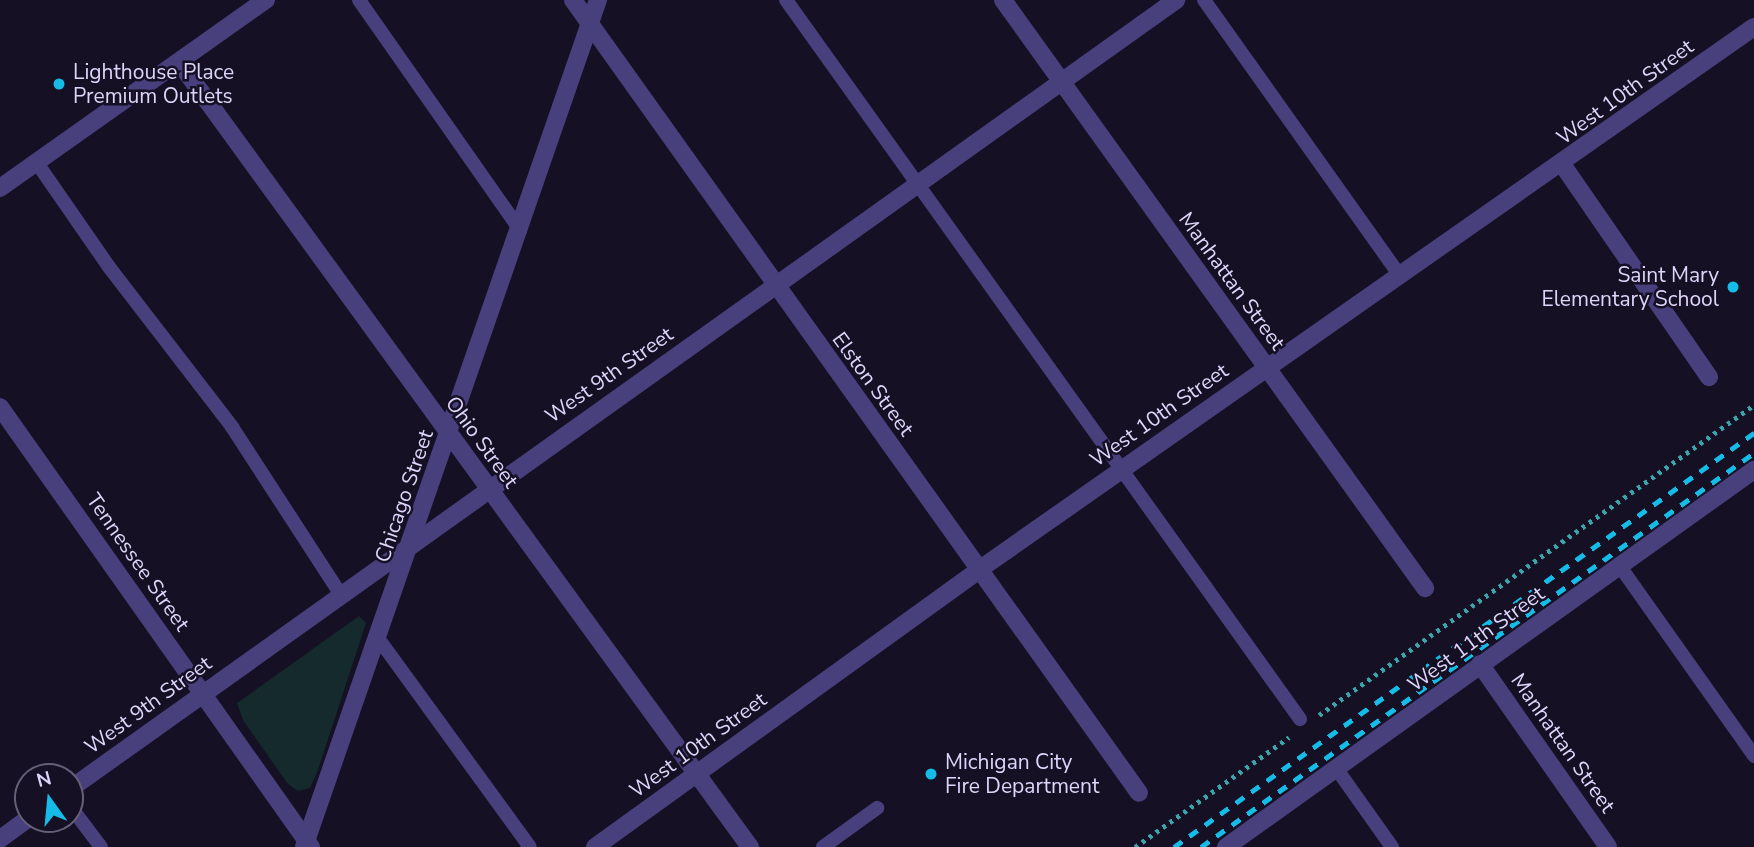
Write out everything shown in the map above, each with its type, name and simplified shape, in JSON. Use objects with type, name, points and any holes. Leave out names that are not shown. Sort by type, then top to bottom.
[{"type":"street","points":[[0,188],[266,0]]},
{"type":"street","name":"Elston Street","points":[[573,0],[775,288],[1139,793]]},
{"type":"street","name":"Chicago Street","points":[[307,845],[598,0]]},
{"type":"street","name":"Manhattan Street","points":[[1003,0],[1424,588]]},
{"type":"street","name":"West 9th Street","points":[[84,779],[487,488],[775,288],[1176,0]]},
{"type":"street","name":"West 10th Street","points":[[596,847],[980,569],[1754,27]]},
{"type":"street","name":"Ohio Street","points":[[179,62],[750,847]]},
{"type":"street","points":[[1562,164],[1709,377]]},
{"type":"street","name":"Tennessee Street","points":[[0,407],[204,694],[307,845]]},
{"type":"street","name":"West 11th Street","points":[[1226,847],[1754,470]]},
{"type":"street","name":"Manhattan Street","points":[[1480,664],[1608,847]]},
{"type":"lane","points":[[359,0],[520,230]]},
{"type":"lane","points":[[786,0],[1122,470],[1307,719]]},
{"type":"lane","points":[[1204,0],[1400,276]]},
{"type":"lane","points":[[37,163],[109,267],[232,428],[341,595]]},
{"type":"lane","points":[[1619,565],[1754,756]]},
{"type":"lane","points":[[378,638],[530,847]]},
{"type":"lane","points":[[1336,768],[1392,847]]},
{"type":"lane","points":[[823,847],[877,808]]},
{"type":"lane","points":[[84,825],[101,847]]},
{"type":"path","points":[[1307,719],[1754,405]]},
{"type":"path","points":[[1135,847],[1292,734]]},
{"type":"green space","points":[[359,616],[366,623],[318,770],[310,788],[298,791],[287,783],[243,720],[237,703]]},
{"type":"railway","points":[[1174,847],[1754,433]]},
{"type":"railway","points":[[1201,847],[1754,453]]},
{"type":"place","name":"Lighthouse Place Premium Outlets","points":[[59,84]]},
{"type":"place","name":"Saint Mary Elementary School","points":[[1733,287]]},
{"type":"place","name":"Michigan City Fire Department","points":[[931,774]]}]
